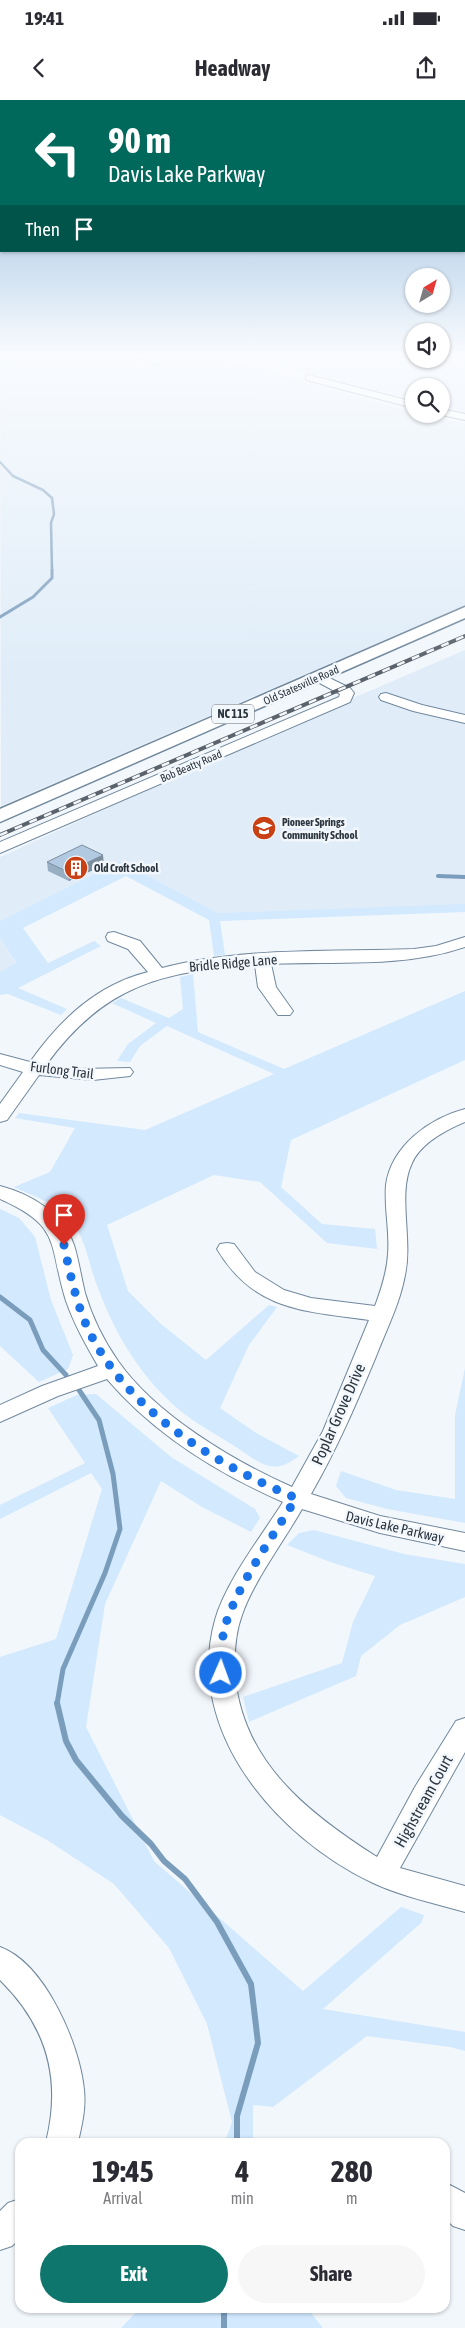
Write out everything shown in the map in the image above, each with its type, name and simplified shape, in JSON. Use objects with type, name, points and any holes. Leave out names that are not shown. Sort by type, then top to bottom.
[{"type":"main road","name":"Old Statesville Road","points":[[0,816],[465,612]]},
{"type":"street","name":"Bob Beatty Road","points":[[0,848],[345,700],[348,693],[319,677]]},
{"type":"street","points":[[386,697],[418,708],[465,719]]},
{"type":"street","points":[[114,937],[134,945],[158,973]]},
{"type":"street","name":"Bridle Ridge Lane","points":[[0,1116],[78,1016],[92,1004],[121,987],[158,973],[196,964],[428,952],[446,949],[465,942]]},
{"type":"street","points":[[262,960],[267,987],[284,1011]]},
{"type":"street","name":"Furlong Trail","points":[[0,1059],[36,1068],[90,1076],[124,1072]]},
{"type":"street","name":"Poplar Grove Drive","points":[[465,1115],[438,1128],[414,1146],[398,1171],[396,1186],[400,1245],[397,1269],[334,1433],[240,1589],[227,1621],[222,1646],[221,1673],[226,1709],[241,1745],[260,1776],[278,1800],[303,1824],[382,1874],[465,1898]]},
{"type":"street","name":"Davis Lake Parkway","points":[[0,1192],[26,1204],[54,1224],[64,1245],[77,1301],[89,1330],[112,1369],[164,1422],[201,1449],[256,1480],[296,1498],[372,1524],[465,1542]]},
{"type":"street","points":[[227,1249],[248,1278],[276,1294],[322,1306],[381,1314]]},
{"type":"street","points":[[0,1414],[50,1391],[112,1369]]},
{"type":"street","name":"Highstream Court","points":[[382,1874],[425,1795],[465,1729]]},
{"type":"street","points":[[0,1960],[16,1974],[39,2001],[61,2049],[67,2073],[70,2104],[63,2138]]},
{"type":"street","points":[[0,2234],[15,2220]]},
{"type":"shaded area","points":[[0,456],[465,456],[465,605],[1,806]]},
{"type":"shaded area","name":"Pioneer Springs Community School","points":[[465,650],[465,905],[218,913],[120,861],[0,921],[0,857],[267,735]]},
{"type":"shaded area","points":[[120,861],[218,913],[465,904],[465,912],[220,921],[225,955],[214,956],[209,920],[126,876],[23,928],[48,963],[94,941],[101,946],[18,988],[67,1009],[61,1015],[8,994],[0,995],[0,972],[16,963],[0,938],[0,921]]},
{"type":"shaded area","points":[[0,938],[16,964],[0,972]]},
{"type":"shaded area","points":[[193,974],[198,1032],[284,1069],[465,991],[465,1060],[291,1140],[281,1187],[322,1224],[375,1229],[377,1249],[327,1243],[260,1182],[214,1175],[107,1225],[128,1291],[161,1324],[206,1360],[269,1305],[277,1307],[249,1345],[220,1408],[256,1433],[299,1456],[281,1466],[273,1467],[260,1462],[194,1421],[162,1394],[136,1362],[115,1326],[95,1279],[81,1238],[72,1222],[53,1205],[14,1187],[50,1172],[75,1128],[15,1118],[19,1113],[145,1130],[274,1074],[167,1026],[140,1046],[130,1062],[117,1061],[128,1044],[156,1023],[112,1003],[121,998],[169,1018],[183,1009],[180,977]]},
{"type":"shaded area","points":[[0,1209],[19,1218],[35,1237],[51,1300],[73,1355],[68,1369],[39,1382],[0,1346]]},
{"type":"shaded area","points":[[465,1368],[465,1523],[387,1509],[346,1498],[336,1486],[341,1471],[396,1490],[455,1499],[455,1415]]},
{"type":"shaded area","points":[[96,1394],[171,1457],[255,1509],[260,1518],[251,1532],[202,1507],[161,1481],[105,1604],[86,1727],[154,1861],[303,1991],[401,1907],[424,1915],[421,1923],[323,2009],[465,2032],[465,2051],[450,2047],[367,2036],[273,2107],[253,2105],[253,2138],[226,2138],[232,2122],[207,2024],[169,1948],[114,1884],[47,1840],[0,1815],[0,1657],[56,1639],[102,1489],[91,1473],[0,1519],[0,1505],[85,1463],[48,1408],[77,1395]]},
{"type":"shaded area","points":[[314,1530],[404,1554],[465,1564],[465,1597],[400,1625],[361,1656],[356,1676],[249,1722],[243,1697],[342,1663],[353,1622],[375,1576],[330,1562],[287,1545],[299,1533]]},
{"type":"shaded area","points":[[135,2313],[311,2313],[323,2328],[121,2328]]},
{"type":"building","points":[[82,845],[103,855],[68,872],[47,862]]},
{"type":"waterway","points":[[0,462],[13,476],[43,490],[52,498],[54,514],[51,523],[52,571]]},
{"type":"waterway","points":[[0,617],[33,597],[52,578],[52,571]]},
{"type":"waterway","points":[[438,876],[465,877]]},
{"type":"waterway","points":[[0,1297],[30,1320],[43,1350],[66,1375]]},
{"type":"waterway","points":[[57,1703],[63,1669],[105,1573],[120,1529],[113,1474],[99,1420],[79,1390]]},
{"type":"waterway","points":[[57,1703],[66,1741],[76,1760],[122,1816],[151,1844],[164,1861],[185,1879],[217,1922],[251,1984],[258,2043],[237,2116],[237,2138]]},
{"type":"waterway","points":[[224,2313],[224,2328]]},
{"type":"railway","points":[[0,835],[465,636]]},
{"type":"place","name":"Pioneer Springs Community School","points":[[264,828]]},
{"type":"place","name":"Old Croft School","points":[[76,868]]},
{"type":"route","points":[[64,1245],[77,1301],[89,1330],[112,1369],[130,1390],[164,1422],[201,1449],[240,1472],[296,1498],[240,1589],[227,1621],[222,1646],[221,1673]]}]
